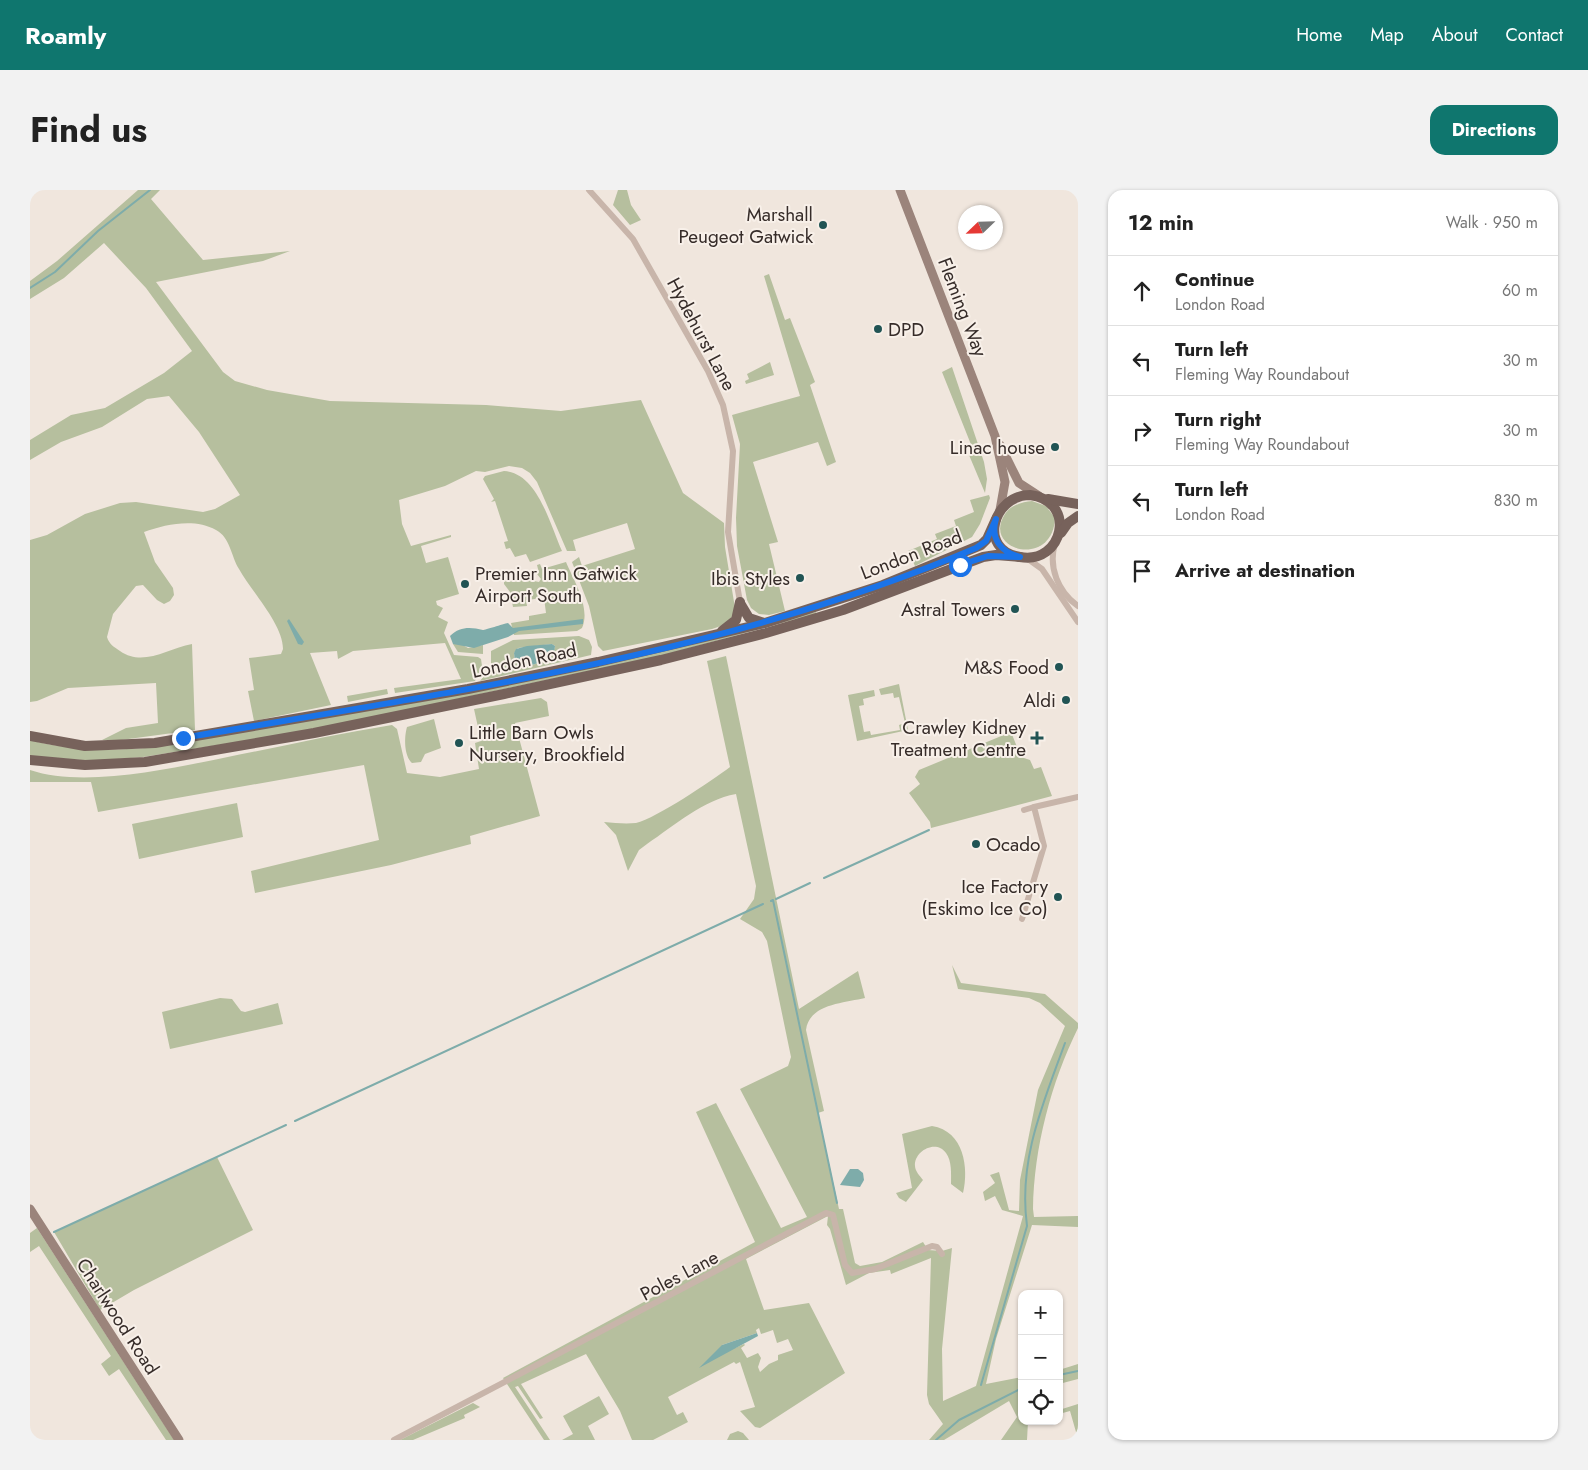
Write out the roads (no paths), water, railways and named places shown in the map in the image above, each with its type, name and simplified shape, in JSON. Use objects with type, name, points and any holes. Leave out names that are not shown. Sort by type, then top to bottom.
[{"type":"main road","points":[[1078,504],[1027,495],[1015,497],[1005,504],[998,517],[994,532],[998,545],[1009,553],[1021,557],[1044,553],[1068,523],[1078,516]]},
{"type":"main road","points":[[1043,498],[1054,505],[1061,515],[1062,526],[1057,539]]},
{"type":"main road","name":"London Road","points":[[30,736],[85,746],[155,743],[468,689],[700,639],[765,623],[883,585],[976,548],[986,541],[998,517]]},
{"type":"main road","name":"London Road","points":[[30,760],[86,765],[145,762],[314,733],[417,712],[714,647],[842,610],[983,557],[996,555],[1021,557]]},
{"type":"main road","points":[[740,602],[749,618],[765,623]]},
{"type":"main road","points":[[700,639],[732,626],[739,615],[740,602]]},
{"type":"street","name":"Hydehurst Lane","points":[[590,190],[633,239],[708,371],[723,406],[733,451],[728,532],[740,602]]},
{"type":"street","name":"Fleming Way","points":[[900,190],[995,436],[1018,482],[1043,498]]},
{"type":"street","name":"Fleming Way","points":[[995,436],[1005,482],[1004,499],[998,517]]},
{"type":"street","points":[[1057,539],[1051,558],[1053,570],[1066,593],[1078,606]]},
{"type":"street","points":[[1021,557],[1034,561],[1042,569],[1078,622]]},
{"type":"street","points":[[1078,617],[1078,622]]},
{"type":"street","points":[[1024,810],[1078,797]]},
{"type":"street","points":[[1022,918],[1044,846],[1034,808]]},
{"type":"street","name":"Charlwood Road","points":[[30,1209],[179,1440]]},
{"type":"street","name":"Poles Lane","points":[[394,1440],[826,1213],[831,1213],[834,1217],[845,1265],[852,1273],[875,1269],[932,1246],[937,1247],[942,1254]]},
{"type":"water","points":[[289,619],[304,642],[302,645],[298,644],[287,621]]},
{"type":"water","points":[[583,619],[583,624],[519,631],[508,637],[474,648],[453,644],[450,636],[458,630],[466,628],[483,630],[508,623],[513,628]]},
{"type":"water","points":[[552,644],[555,646],[554,653],[541,662],[526,667],[515,662],[514,653],[516,649]]},
{"type":"water","points":[[850,1169],[858,1169],[863,1173],[864,1180],[860,1187],[840,1185]]},
{"type":"water","points":[[757,1333],[758,1336],[699,1368],[722,1345]]},
{"type":"waterway","points":[[30,288],[55,272],[98,231],[150,190]]},
{"type":"waterway","points":[[824,878],[929,830]]},
{"type":"waterway","points":[[776,899],[810,883]]},
{"type":"waterway","points":[[771,901],[773,900],[837,1203]]},
{"type":"waterway","points":[[295,1121],[763,904]]},
{"type":"waterway","points":[[981,1385],[1027,1226],[1026,1178],[1034,1133],[1065,1043]]},
{"type":"waterway","points":[[54,1232],[286,1125]]},
{"type":"waterway","points":[[1063,1374],[1078,1371]]},
{"type":"waterway","points":[[936,1440],[959,1420],[1018,1390]]},
{"type":"place","name":"Marshall Peugeot Gatwick","points":[[823,225]]},
{"type":"place","name":"DPD","points":[[878,329]]},
{"type":"place","name":"Linac house","points":[[1055,447]]},
{"type":"place","name":"Ibis Styles","points":[[800,578]]},
{"type":"place","name":"Premier Inn Gatwick Airport South","points":[[465,584]]},
{"type":"place","name":"Astral Towers","points":[[1015,609]]},
{"type":"place","name":"M&S Food","points":[[1059,667]]},
{"type":"place","name":"Aldi","points":[[1066,700]]},
{"type":"place","name":"Crawley Kidney Treatment Centre","points":[[1037,738]]},
{"type":"place","name":"Little Barn Owls Nursery, Brookfield","points":[[459,743]]},
{"type":"place","name":"Ocado","points":[[976,844]]},
{"type":"place","name":"Ice Factory (Eskimo Ice Co)","points":[[1058,897]]}]
